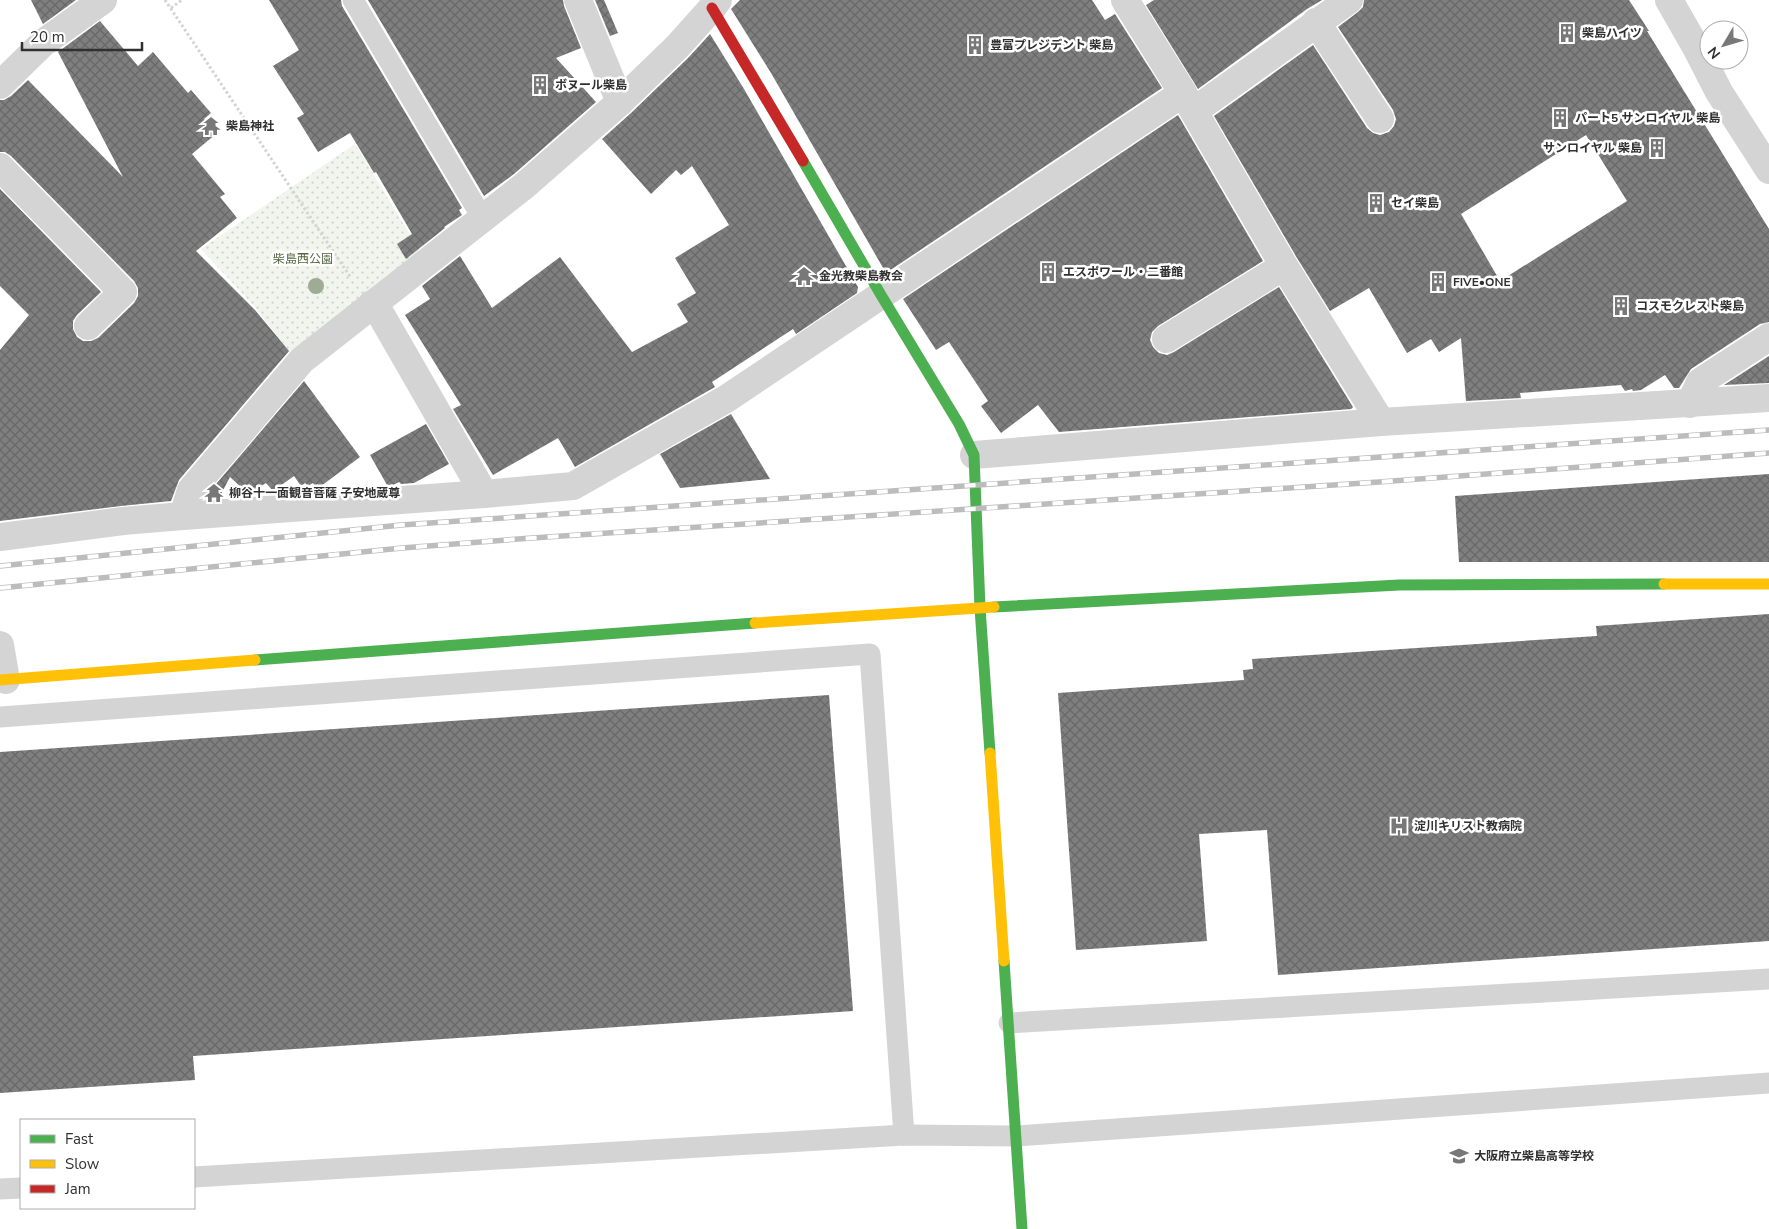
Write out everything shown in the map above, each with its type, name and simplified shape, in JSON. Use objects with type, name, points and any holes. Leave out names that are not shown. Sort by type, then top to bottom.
[{"type":"street","points":[[0,85],[43,44],[103,0]]},
{"type":"street","points":[[578,0],[620,102]]},
{"type":"street","points":[[1125,0],[1188,102],[1284,266],[1381,422]]},
{"type":"street","points":[[0,538],[123,521],[572,486],[726,400],[881,295],[1349,0]]},
{"type":"street","points":[[1669,0],[1697,48],[1719,92],[1769,170]]},
{"type":"street","points":[[183,516],[191,490],[302,360],[524,186],[620,102],[677,46],[715,4],[881,295],[959,424],[974,455],[980,608],[1022,1229]]},
{"type":"street","points":[[1316,22],[1380,119]]},
{"type":"street","points":[[0,167],[123,292],[88,326]]},
{"type":"street","points":[[1166,339],[1284,266]]},
{"type":"street","points":[[372,304],[380,313],[484,494]]},
{"type":"street","points":[[1690,404],[1700,382],[1769,337]]},
{"type":"street","points":[[974,455],[1381,422],[1769,398]]},
{"type":"street","points":[[0,645],[3,680],[514,640],[980,608],[1399,585],[1769,584]]},
{"type":"lane","points":[[353,0],[484,218]]},
{"type":"lane","points":[[0,717],[870,654],[904,1135]]},
{"type":"lane","points":[[1009,1023],[1769,979]]},
{"type":"lane","points":[[195,1177],[904,1135],[1016,1136],[1769,1083]]},
{"type":"lane","points":[[0,1189],[20,1188]]},
{"type":"path","points":[[165,0],[358,288],[372,304]]},
{"type":"path","points":[[171,8],[182,0]]},
{"type":"green space","name":"柴島西公園","points":[[355,144],[420,251],[290,352],[253,305],[201,249]]},
{"type":"building","points":[[31,0],[76,0],[43,24]]},
{"type":"building","points":[[269,0],[341,0],[342,6],[462,208],[459,210],[462,215],[444,227],[406,259],[397,244],[412,234],[376,172],[374,173],[350,133],[318,152],[297,118],[304,114],[273,66],[299,50]]},
{"type":"building","points":[[368,0],[563,0],[581,48],[556,58],[596,102],[514,174],[484,196]]},
{"type":"building","points":[[595,0],[604,0],[618,33],[610,36]]},
{"type":"building","points":[[740,0],[1092,0],[1105,20],[1115,14],[1162,88],[886,273],[771,73],[731,9]]},
{"type":"building","points":[[1154,0],[1322,0],[1198,89],[1146,5]]},
{"type":"building","points":[[1364,0],[1629,0],[1769,229],[1769,322],[1760,324],[1691,369],[1679,388],[1674,388],[1665,375],[1641,390],[1633,391],[1632,389],[1625,391],[1621,385],[1520,393],[1521,398],[1466,401],[1461,338],[1439,352],[1431,339],[1407,353],[1369,288],[1330,311],[1214,116],[1313,45],[1367,128],[1373,133],[1380,135],[1389,132],[1394,126],[1396,119],[1393,110],[1338,27],[1363,7]],"holes":[[[1586,135],[1627,201],[1500,281],[1461,214]]]},
{"type":"building","points":[[100,21],[138,66],[153,52],[188,93],[191,90],[211,113],[204,119],[217,133],[192,154],[225,194],[220,197],[237,218],[196,251],[255,310],[289,351],[179,480],[171,501],[0,521],[0,350],[29,315],[0,286],[0,189],[101,292],[73,321],[73,329],[77,337],[83,341],[91,341],[98,338],[134,303],[138,296],[138,288],[134,281],[11,156],[5,152],[0,152],[0,100],[11,96],[28,80],[123,177],[58,52]]},
{"type":"building","points":[[710,34],[744,89],[858,287],[857,293],[796,334],[793,329],[712,382],[715,387],[575,467],[558,438],[493,475],[453,409],[461,405],[405,315],[430,299],[422,286],[460,256],[492,308],[560,257],[632,352],[688,322],[677,304],[696,293],[675,258],[729,225],[692,166],[681,175],[676,170],[651,194],[602,139],[688,58]]},
{"type":"building","points":[[1178,115],[1263,261],[1158,326],[1152,332],[1150,340],[1153,347],[1159,353],[1167,355],[1174,352],[1279,287],[1353,407],[1351,409],[1059,432],[1038,405],[1001,433],[981,406],[988,401],[949,342],[936,350],[903,299]]},
{"type":"building","points":[[1769,356],[1769,383],[1724,385]]},
{"type":"building","points":[[304,381],[360,457],[317,489],[313,483],[308,486],[305,483],[301,486],[294,476],[273,491],[266,483],[255,490],[249,485],[243,489],[230,477],[219,498],[208,499],[205,497]]},
{"type":"building","points":[[731,414],[770,479],[680,488],[660,454]]},
{"type":"building","points":[[426,424],[449,464],[414,483],[401,484],[399,482],[387,485],[370,455]]},
{"type":"building","points":[[1769,474],[1769,562],[1459,562],[1455,496]]},
{"type":"building","name":"淀川キリスト教病院","points":[[1769,614],[1769,941],[1278,975],[1267,830],[1199,834],[1207,941],[1076,950],[1058,693],[1244,680],[1243,670],[1253,669],[1252,659],[1597,636],[1596,626]]},
{"type":"building","points":[[829,695],[853,1011],[193,1056],[195,1080],[0,1093],[0,752]]},
{"type":"railway","points":[[0,566],[401,525],[1769,430]]},
{"type":"railway","points":[[0,588],[402,548],[532,538],[1379,482],[1769,453]]},
{"type":"traffic: fast","points":[[803,161],[959,424],[974,455],[980,608],[990,753]]},
{"type":"traffic: fast","points":[[994,607],[1399,585],[1664,584]]},
{"type":"traffic: fast","points":[[255,660],[755,623]]},
{"type":"traffic: fast","points":[[1004,961],[1022,1229]]},
{"type":"traffic: slow","points":[[1664,584],[1769,584]]},
{"type":"traffic: slow","points":[[755,623],[994,607]]},
{"type":"traffic: slow","points":[[0,680],[255,660]]},
{"type":"traffic: slow","points":[[990,753],[1004,961]]},
{"type":"traffic: jam","points":[[712,8],[803,161]]},
{"type":"place","name":"柴島ハイツ","points":[[1567,33]]},
{"type":"place","name":"豊富プレジデント 柴島","points":[[975,45]]},
{"type":"place","name":"ボヌール柴島","points":[[540,85]]},
{"type":"place","name":"パート5 サンロイヤル 柴島","points":[[1560,118]]},
{"type":"place","name":"柴島神社","points":[[211,126]]},
{"type":"place","name":"サンロイヤル 柴島","points":[[1657,148]]},
{"type":"place","name":"セイ柴島","points":[[1376,203]]},
{"type":"place","name":"エスポワール・二番館","points":[[1048,272]]},
{"type":"place","name":"金光教柴島教会","points":[[804,276]]},
{"type":"place","name":"FIVE•ONE","points":[[1438,282]]},
{"type":"place","name":"コスモクレスト柴島","points":[[1621,306]]},
{"type":"place","name":"柳谷十一面観音菩薩 子安地蔵尊","points":[[214,493]]},
{"type":"place","name":"淀川キリスト教病院","points":[[1399,826]]},
{"type":"place","name":"大阪府立柴島高等学校","points":[[1459,1156]]}]
